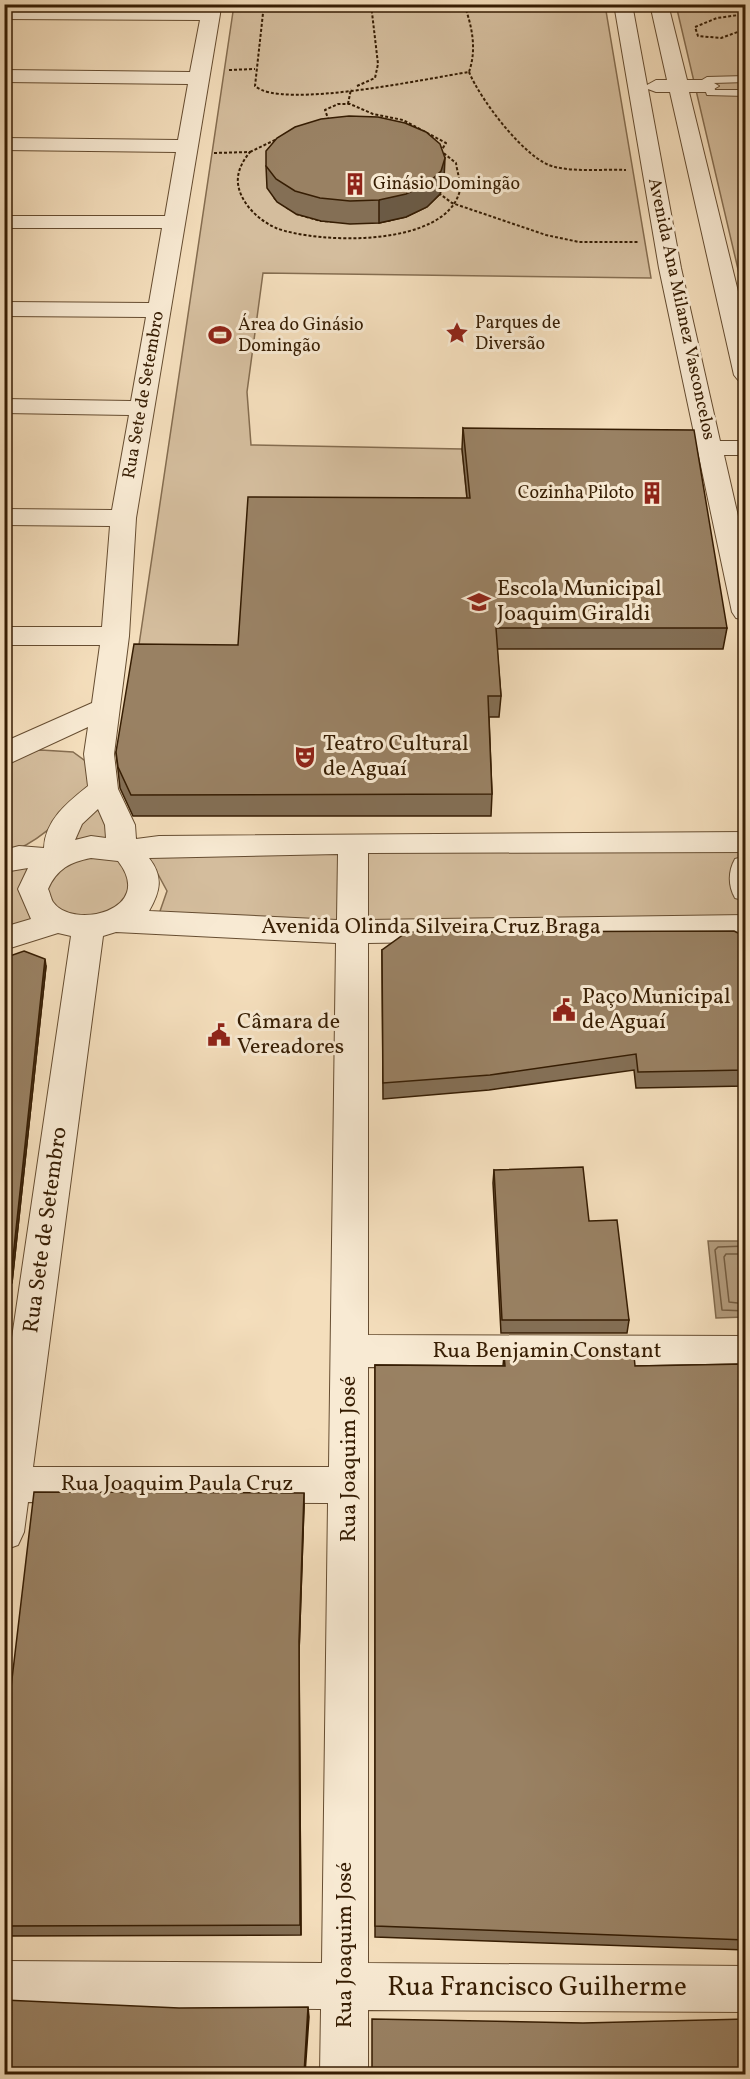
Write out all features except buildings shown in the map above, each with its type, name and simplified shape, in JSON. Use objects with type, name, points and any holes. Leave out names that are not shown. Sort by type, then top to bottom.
[{"type":"street","name":"Avenida Ana Milanez Vasconcelos","points":[[623,4],[667,249],[746,612]]},
{"type":"street","name":"Avenida Ana Milanez Vasconcelos","points":[[659,4],[716,255],[746,375]]},
{"type":"street","points":[[4,13],[212,9]]},
{"type":"street","name":"Rua Sete de Setembro","points":[[125,850],[120,825],[103,789],[99,754],[115,636],[123,518],[212,9]]},
{"type":"street","points":[[4,76],[200,78]]},
{"type":"street","points":[[636,86],[709,86]]},
{"type":"street","points":[[4,144],[187,149]]},
{"type":"street","points":[[653,177],[699,182]]},
{"type":"street","points":[[4,222],[174,222]]},
{"type":"street","points":[[667,249],[716,255]]},
{"type":"street","points":[[4,309],[159,310]]},
{"type":"street","points":[[4,406],[142,408]]},
{"type":"street","points":[[710,448],[746,448]]},
{"type":"street","points":[[4,517],[123,518]]},
{"type":"street","points":[[4,636],[115,636]]},
{"type":"street","points":[[12,751],[106,708]]},
{"type":"street","points":[[12,751],[56,744],[99,754]]},
{"type":"street","points":[[88,923],[41,910],[33,889],[40,871],[56,857],[58,839],[71,817],[103,789]]},
{"type":"street","points":[[4,861],[20,857],[56,857],[91,847],[125,850],[159,846],[353,843],[746,842]]},
{"type":"street","name":"Rua Joaquim José","points":[[344,2074],[353,843]]},
{"type":"street","points":[[4,939],[88,923],[136,908],[146,891],[146,875],[125,850]]},
{"type":"street","points":[[746,867],[746,890]]},
{"type":"street","name":"Rua Sete de Setembro","points":[[4,1532],[8,1484],[88,923]]},
{"type":"street","name":"Avenida Olinda Silveira Cruz Braga","points":[[88,923],[352,932],[746,926]]},
{"type":"street","name":"Rua Benjamin Constant","points":[[349,1351],[746,1352]]},
{"type":"street","name":"Rua Joaquim Paula Cruz","points":[[8,1484],[349,1485]]},
{"type":"street","name":"Rua Francisco Guilherme","points":[[4,1984],[746,1989]]},
{"type":"lane","points":[[746,79],[707,80],[711,93],[746,93]]},
{"type":"path","points":[[264,4],[255,76],[255,86],[263,93],[307,96],[469,72]]},
{"type":"path","points":[[351,89],[369,82],[377,74],[378,64],[371,4]]},
{"type":"path","points":[[464,4],[471,21],[473,64],[469,72],[475,92],[545,164],[557,168],[653,177]]},
{"type":"path","points":[[746,14],[717,18],[695,27],[698,36],[714,38],[746,29]]},
{"type":"path","points":[[348,104],[351,89]]},
{"type":"path","points":[[287,136],[268,141],[250,152],[238,165],[236,184],[243,206],[259,220],[301,236],[346,241],[387,236],[429,224],[446,212],[460,190],[460,176],[456,163],[441,151],[446,143],[402,121],[370,114],[362,107],[348,104],[326,110],[326,117],[333,123],[324,125]]},
{"type":"path","points":[[367,117],[370,114]]},
{"type":"path","points":[[187,149],[250,152]]},
{"type":"path","points":[[379,223],[406,217],[427,207],[440,194],[444,180],[442,173]]},
{"type":"path","points":[[440,194],[452,203],[546,235],[579,242],[667,249]]},
{"type":"path","points":[[272,195],[277,202],[296,214],[312,219],[350,224],[369,223]]},
{"type":"shaded area","name":"Área do Ginásio Domingão","points":[[234,5],[605,5],[651,278],[263,273],[247,392],[251,445],[462,449],[469,519],[240,665],[136,665]]},
{"type":"shaded area","points":[[676,5],[745,5],[745,299]]},
{"type":"shaded area","points":[[41,750],[73,752],[88,763],[91,789],[41,836],[5,854],[5,764],[23,752]]},
{"type":"shaded area","points":[[102,798],[117,842],[61,838]]},
{"type":"shaded area","points":[[745,844],[740,886],[745,902],[745,921],[352,928],[159,914],[167,891],[146,852]]},
{"type":"shaded area","points":[[116,853],[143,875],[106,922],[44,907],[52,864]]},
{"type":"shaded area","points":[[36,858],[46,923],[5,935],[5,864]]},
{"type":"water","points":[[708,1241],[745,1241],[745,1317],[716,1318]]},
{"type":"place","name":"Ginásio Domingão","points":[[355,184]]},
{"type":"place","name":"Parques de Diversão","points":[[457,333]]},
{"type":"place","name":"Área do Ginásio Domingão","points":[[220,335]]},
{"type":"place","name":"Cozinha Piloto","points":[[652,493]]},
{"type":"place","name":"Escola Municipal Joaquim Giraldi","points":[[479,602]]},
{"type":"place","name":"Teatro Cultural de Aguaí","points":[[305,757]]},
{"type":"place","name":"Paço Municipal de Aguaí","points":[[564,1010]]},
{"type":"place","name":"Câmara de Vereadores","points":[[219,1035]]}]
